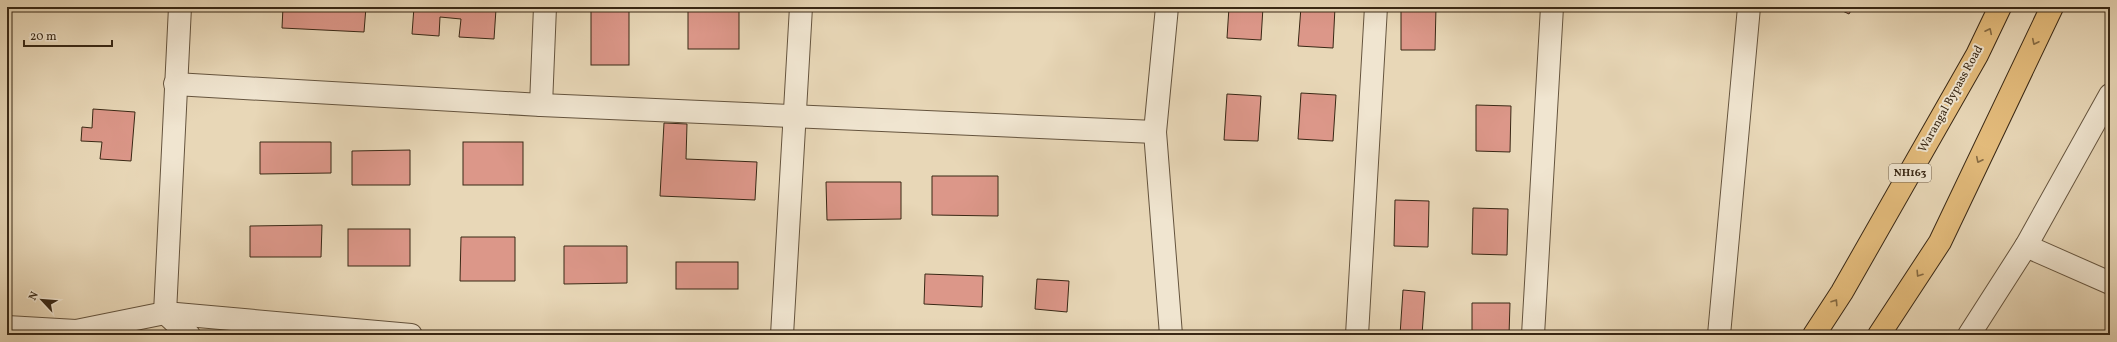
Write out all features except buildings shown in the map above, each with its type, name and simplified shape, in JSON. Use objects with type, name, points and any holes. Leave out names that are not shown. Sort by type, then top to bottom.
[{"type":"highway","name":"Warangal Bypass Road","points":[[1814,335],[1842,292],[1977,55],[2000,7]]},
{"type":"highway","points":[[1879,335],[1940,242],[2052,7]]},
{"type":"street","points":[[180,7],[175,84],[165,313],[189,335]]},
{"type":"street","points":[[541,105],[545,7]]},
{"type":"street","points":[[782,335],[801,7]]},
{"type":"street","points":[[1167,7],[1156,132],[1170,335]]},
{"type":"street","points":[[1357,335],[1376,7]]},
{"type":"street","points":[[1533,335],[1552,7]]},
{"type":"street","points":[[1719,335],[1749,7]]},
{"type":"street","points":[[175,84],[541,105],[1156,132]]},
{"type":"street","points":[[1969,335],[2026,246],[2110,95]]},
{"type":"street","points":[[2026,246],[2110,284]]},
{"type":"street","points":[[7,327],[76,331],[165,313],[412,335]]}]
